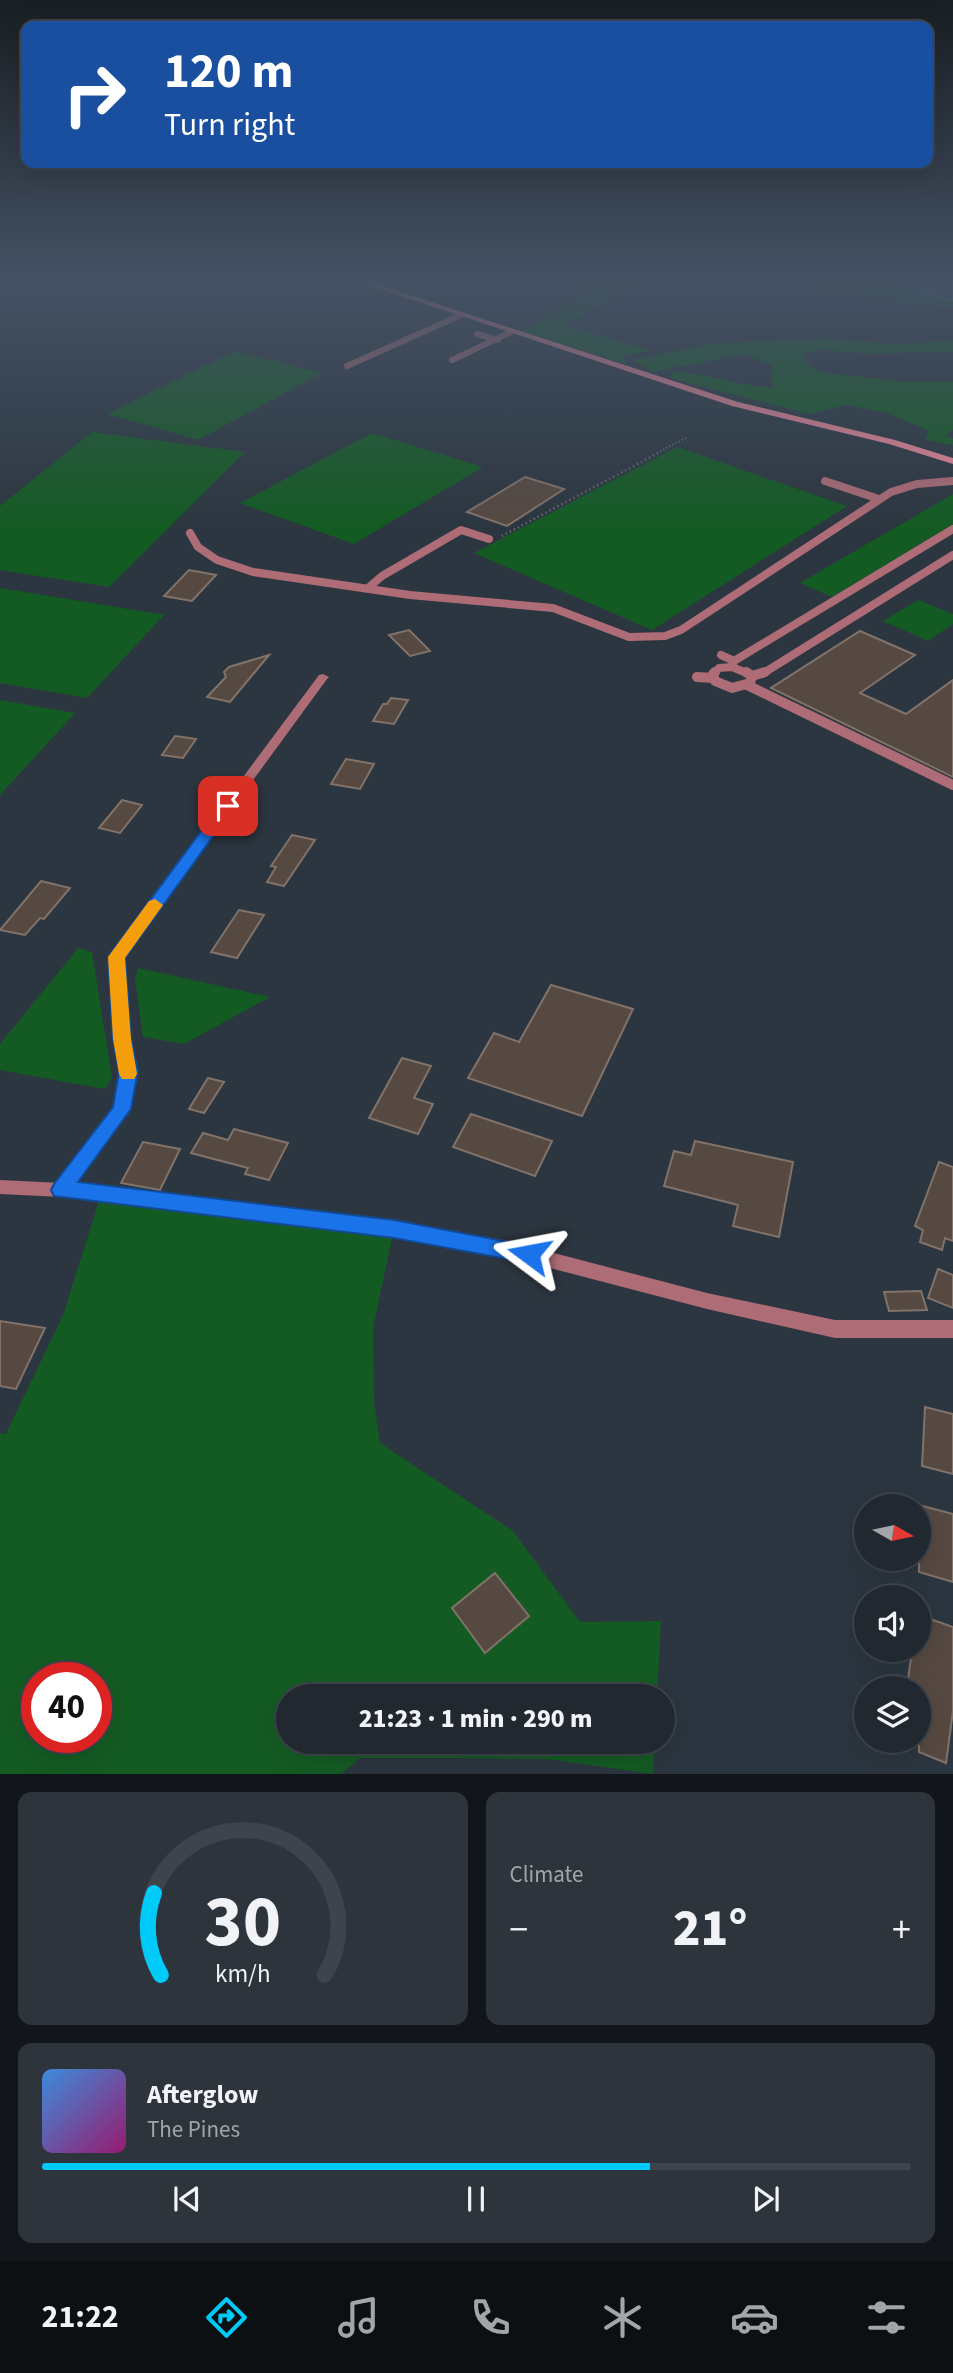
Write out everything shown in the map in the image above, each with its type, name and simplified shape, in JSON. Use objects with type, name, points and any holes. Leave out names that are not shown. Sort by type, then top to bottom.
[{"type":"main road","points":[[607,363],[735,404],[892,442],[953,461]]},
{"type":"street","points":[[61,1190],[122,1109],[129,1071],[122,1039],[116,957],[323,677]]},
{"type":"street","points":[[0,1187],[102,1192],[368,1226],[504,1248],[707,1301],[835,1329],[953,1329]]},
{"type":"lane","points":[[347,366],[354,363]]},
{"type":"lane","points":[[939,481],[953,472]]},
{"type":"lane","points":[[825,481],[880,499]]},
{"type":"lane","points":[[190,533],[198,547],[236,568],[410,595],[544,606],[629,637],[666,636],[681,630],[899,488],[953,481]]},
{"type":"lane","points":[[713,678],[719,668],[733,664],[953,529]]},
{"type":"lane","points":[[368,588],[382,576],[461,530],[489,539]]},
{"type":"lane","points":[[697,677],[713,678],[722,689],[736,688],[953,555]]},
{"type":"lane","points":[[721,655],[744,670],[749,681],[953,785]]},
{"type":"path","points":[[489,539],[500,538],[686,438]]},
{"type":"green space","points":[[210,363],[281,363],[322,373],[198,440],[107,414]]},
{"type":"green space","points":[[638,363],[700,363],[653,372]]},
{"type":"green space","points":[[766,363],[807,363],[820,372],[906,382],[953,381],[953,430],[946,435],[953,438],[953,445],[925,440],[929,431],[887,413],[846,405],[809,414],[670,378],[675,372],[687,373],[772,387],[771,365]]},
{"type":"green space","points":[[92,432],[245,452],[109,587],[0,570],[0,506]]},
{"type":"green space","points":[[372,433],[483,467],[354,544],[240,503]]},
{"type":"green space","points":[[677,447],[847,506],[652,630],[474,553]]},
{"type":"green space","points":[[953,494],[953,524],[832,597],[800,583]]},
{"type":"green space","points":[[0,588],[164,615],[87,698],[0,683]]},
{"type":"green space","points":[[918,600],[953,614],[953,624],[928,641],[883,621]]},
{"type":"green space","points":[[0,700],[75,713],[0,795]]},
{"type":"green space","points":[[78,948],[92,952],[112,1078],[105,1089],[0,1070],[0,1044]]},
{"type":"green space","points":[[138,968],[270,997],[184,1044],[143,1037],[135,979]]},
{"type":"green space","points":[[102,1192],[394,1229],[373,1328],[374,1402],[380,1443],[513,1531],[580,1622],[661,1621],[658,1684],[276,1684],[276,1754],[654,1754],[653,1774],[546,1759],[360,1758],[341,1774],[0,1774],[0,1433],[6,1434],[63,1315]]},
{"type":"building","points":[[525,477],[564,489],[507,526],[467,512]]},
{"type":"building","points":[[189,570],[216,575],[192,601],[164,596]]},
{"type":"building","points":[[409,630],[430,651],[410,656],[389,635]]},
{"type":"building","points":[[860,631],[915,655],[860,693],[906,714],[953,680],[953,777],[771,688]]},
{"type":"building","points":[[269,655],[230,702],[207,697],[226,677],[224,672],[229,667]]},
{"type":"building","points":[[391,698],[408,700],[394,724],[373,721],[383,704],[387,704]]},
{"type":"building","points":[[175,736],[196,739],[183,758],[162,755]]},
{"type":"building","points":[[346,759],[374,764],[360,789],[331,784]]},
{"type":"building","points":[[122,800],[142,805],[120,833],[99,828]]},
{"type":"building","points":[[292,835],[315,840],[284,886],[267,882],[276,867],[271,866]]},
{"type":"building","points":[[41,881],[70,888],[44,919],[40,918],[25,935],[0,930]]},
{"type":"building","points":[[239,910],[264,915],[237,958],[211,952]]},
{"type":"building","points":[[551,985],[633,1009],[582,1116],[468,1078],[494,1033],[519,1042]]},
{"type":"building","points":[[402,1058],[431,1066],[414,1098],[433,1104],[418,1134],[369,1118]]},
{"type":"building","points":[[208,1078],[224,1082],[204,1113],[189,1109]]},
{"type":"building","points":[[471,1114],[552,1141],[535,1176],[453,1147]]},
{"type":"building","points":[[234,1129],[288,1143],[269,1180],[245,1174],[248,1168],[191,1153],[203,1133],[228,1140]]},
{"type":"building","points":[[695,1141],[793,1162],[779,1237],[733,1226],[738,1205],[664,1186],[674,1151],[691,1155]]},
{"type":"building","points":[[143,1142],[180,1149],[160,1190],[121,1183]]},
{"type":"building","points":[[939,1162],[953,1167],[953,1241],[945,1238],[942,1250],[920,1242],[923,1230],[915,1226]]},
{"type":"building","points":[[938,1269],[953,1275],[953,1308],[928,1298]]},
{"type":"building","points":[[921,1291],[927,1310],[889,1311],[884,1292]]},
{"type":"building","points":[[0,1321],[45,1328],[16,1389],[0,1386]]},
{"type":"building","points":[[925,1407],[953,1414],[953,1474],[922,1466]]},
{"type":"building","points":[[931,1508],[953,1514],[953,1582],[919,1572],[931,1572]]},
{"type":"building","points":[[495,1573],[529,1616],[485,1653],[452,1608]]},
{"type":"building","points":[[931,1619],[953,1627],[953,1711],[946,1763],[921,1753],[931,1753],[931,1676],[908,1676],[910,1662],[931,1662]]},
{"type":"slow traffic","points":[[128,1074],[122,1039],[116,957],[155,905]]},
{"type":"route","points":[[228,806],[116,957],[122,1039],[129,1071],[122,1109],[61,1190],[102,1192],[394,1229],[529,1254]]}]
